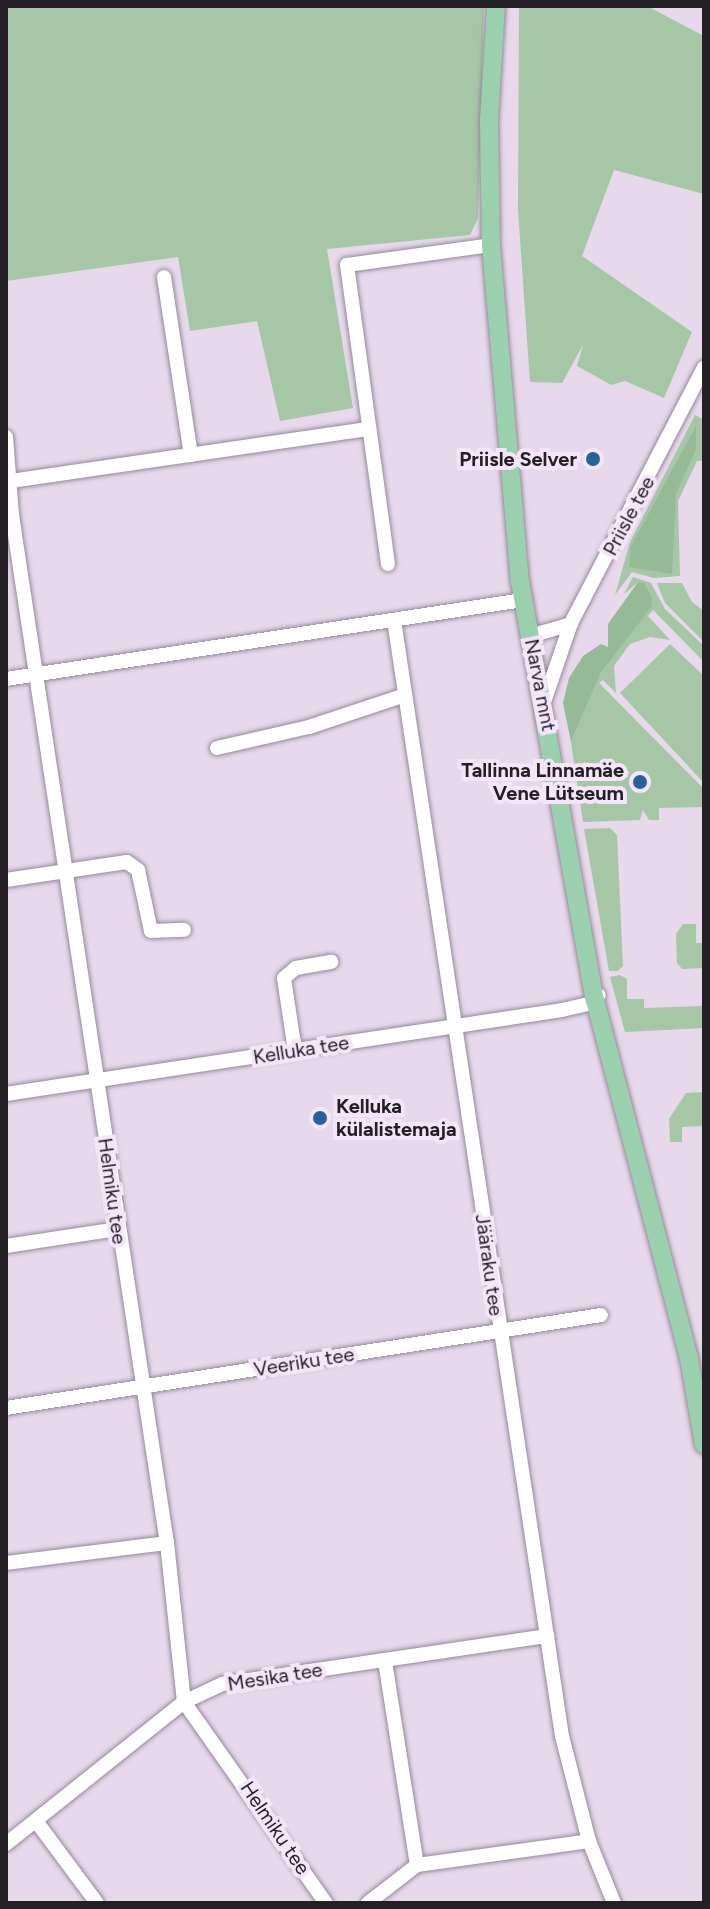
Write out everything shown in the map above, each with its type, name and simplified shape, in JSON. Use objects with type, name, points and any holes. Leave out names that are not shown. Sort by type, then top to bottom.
[{"type":"main road","name":"Narva mnt","points":[[496,6],[489,120],[491,245],[523,600],[598,996],[689,1358],[704,1445]]},
{"type":"street","points":[[388,564],[367,429],[347,265],[491,245]]},
{"type":"street","points":[[164,277],[191,455]]},
{"type":"street","name":"Priisle tee","points":[[544,705],[571,623],[704,368]]},
{"type":"street","points":[[11,481],[367,429]]},
{"type":"street","name":"Helmiku tee","points":[[6,437],[64,872],[167,1543],[184,1702],[326,1903]]},
{"type":"street","points":[[6,679],[523,600]]},
{"type":"street","name":"Jääraku tee","points":[[394,620],[562,1736],[589,1841],[614,1903]]},
{"type":"street","points":[[531,641],[571,623]]},
{"type":"street","points":[[531,641],[546,649],[562,643]]},
{"type":"street","points":[[217,748],[309,727],[405,695]]},
{"type":"street","points":[[6,880],[134,865],[151,931],[184,930]]},
{"type":"street","points":[[295,1051],[284,978],[296,968],[331,962]]},
{"type":"street","name":"Kelluka tee","points":[[6,1094],[454,1026],[598,996]]},
{"type":"street","points":[[6,1246],[117,1229]]},
{"type":"street","name":"Veeriku tee","points":[[6,1408],[601,1315]]},
{"type":"street","points":[[6,1563],[167,1543]]},
{"type":"street","name":"Mesika tee","points":[[6,1844],[184,1702],[222,1684],[547,1636]]},
{"type":"street","points":[[385,1661],[417,1865]]},
{"type":"street","points":[[36,1821],[97,1903]]},
{"type":"street","points":[[368,1903],[417,1865],[589,1841]]},
{"type":"green space","points":[[6,6],[484,6],[478,218],[470,235],[327,249],[353,408],[280,421],[257,321],[190,331],[178,257],[6,281]]},
{"type":"green space","points":[[519,6],[647,6],[704,36],[704,194],[614,170],[582,256],[692,332],[664,398],[625,381],[611,385],[577,366],[583,345],[562,383],[530,382],[518,210]]},
{"type":"green space","points":[[695,415],[704,420],[704,461],[697,461],[678,501],[680,576],[654,578],[632,572],[615,595],[630,542]]},
{"type":"green space","points":[[696,426],[696,449],[676,494],[672,574],[629,567],[631,546]]},
{"type":"green space","points":[[633,577],[651,583],[665,609],[704,646],[704,662],[653,610],[648,616],[670,640],[650,637],[630,644],[614,666],[616,693],[603,680],[599,683],[704,789],[704,807],[659,808],[659,820],[649,820],[643,810],[640,820],[583,822],[571,742],[601,673],[651,608],[638,582],[624,594]]},
{"type":"green space","points":[[638,582],[644,583],[652,598],[651,608],[601,673],[571,742],[563,703],[569,678],[583,656],[601,644],[608,647],[608,624]]},
{"type":"green space","points":[[657,583],[682,583],[692,602],[704,611],[704,642],[665,603]]},
{"type":"green space","points":[[670,644],[704,676],[704,783],[620,693]]},
{"type":"green space","points":[[610,828],[617,835],[623,966],[618,971],[609,971],[584,829]]},
{"type":"green space","points":[[683,924],[696,924],[696,943],[704,943],[704,968],[682,969],[677,963],[676,934]]},
{"type":"green space","points":[[620,975],[627,979],[627,999],[644,999],[644,1008],[704,1006],[704,1028],[625,1032],[610,977]]},
{"type":"green space","points":[[704,1092],[704,1126],[682,1127],[682,1142],[670,1142],[669,1119],[686,1093]]},
{"type":"place","name":"Priisle Selver","points":[[593,459]]},
{"type":"place","name":"Tallinna Linnamäe Vene Lütseum","points":[[640,782]]},
{"type":"place","name":"Kelluka külalistemaja","points":[[320,1118]]}]
